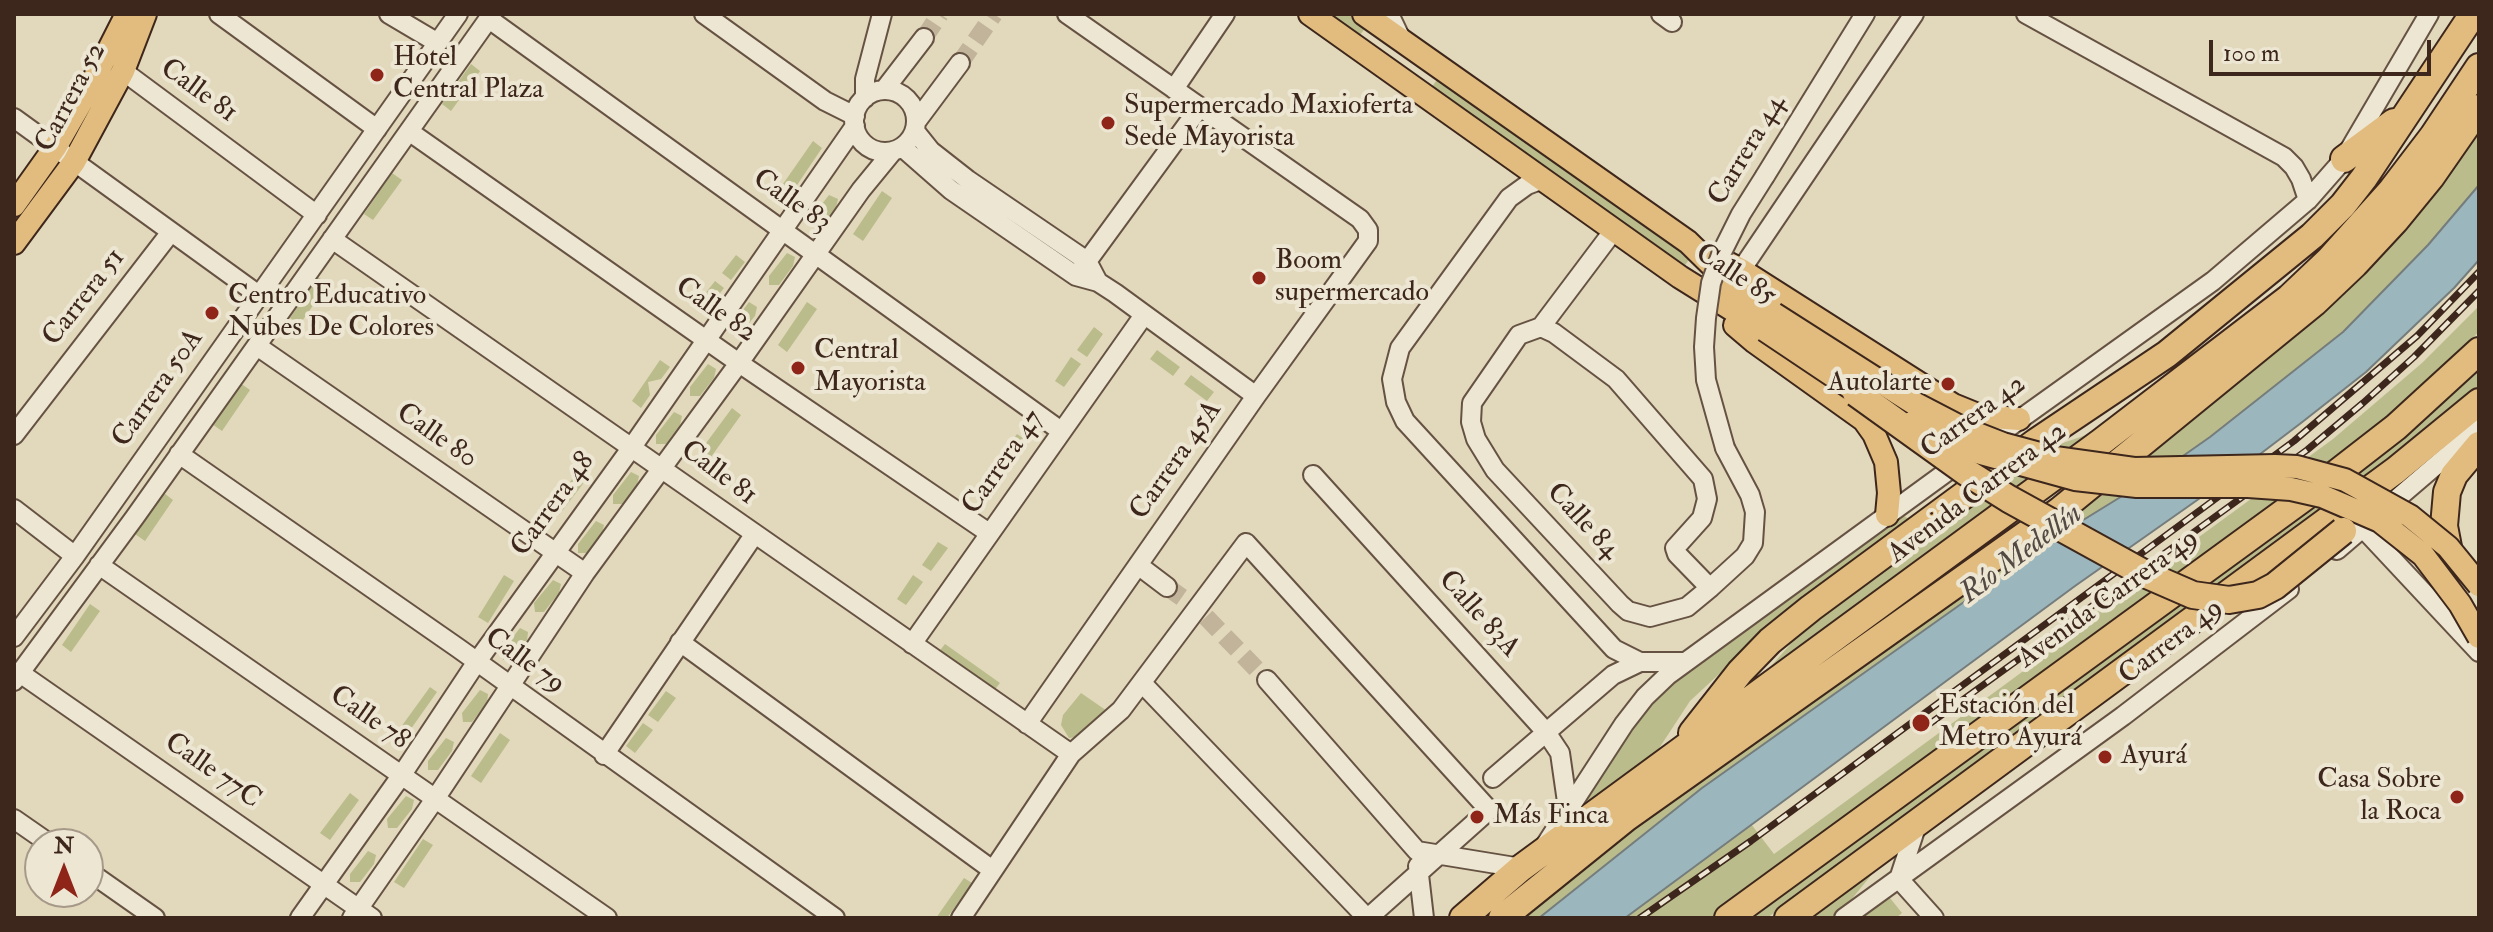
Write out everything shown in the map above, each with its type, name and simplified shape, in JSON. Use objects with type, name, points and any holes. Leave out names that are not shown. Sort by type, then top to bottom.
[{"type":"highway","points":[[1681,748],[1716,700],[1770,641],[2036,442],[2167,354],[2312,236],[2357,187],[2413,108],[2473,14]]},
{"type":"highway","name":"Avenida Carrera 42","points":[[1463,918],[1530,862],[1681,748],[2027,497],[2289,298],[2329,260],[2391,191],[2433,136],[2479,67]]},
{"type":"highway","points":[[2344,159],[2413,108]]},
{"type":"highway","name":"Avenida Carrera 42","points":[[1502,918],[1626,818],[2059,511],[2302,313],[2355,264],[2395,221],[2431,177],[2479,108]]},
{"type":"highway","name":"Avenida Carrera 49","points":[[1728,918],[2320,486],[2396,427],[2479,351]]},
{"type":"highway","points":[[1856,393],[2009,499],[2147,575],[2193,595],[2229,600],[2258,595],[2275,586],[2353,530],[2479,410]]},
{"type":"highway","points":[[1788,918],[2384,479],[2479,402]]},
{"type":"highway","points":[[2448,547],[2444,510],[2447,492],[2454,475],[2479,445]]},
{"type":"main road","name":"Carrera 52","points":[[14,205],[56,146],[127,14]]},
{"type":"main road","name":"Carrera 52","points":[[14,243],[74,162],[123,71],[145,14]]},
{"type":"main road","name":"Calle 85","points":[[1310,14],[1680,277],[1962,428],[2003,444],[2055,458],[2134,469],[2275,466],[2297,467],[2334,476],[2389,502],[2410,516],[2448,547],[2479,585]]},
{"type":"main road","name":"Calle 85","points":[[1364,14],[1736,278],[1769,322],[1856,393],[1966,449],[2075,479],[2137,486],[2291,489],[2322,496],[2358,510],[2380,521],[2423,555],[2449,587],[2479,637]]},
{"type":"main road","points":[[1408,83],[1426,57]]},
{"type":"main road","points":[[1680,277],[1755,342],[1864,420],[1898,439],[1925,438],[1936,429],[1944,414],[1936,393]]},
{"type":"main road","points":[[1736,278],[1953,405],[1980,416],[2019,419]]},
{"type":"main road","points":[[1864,420],[1886,462],[1889,493],[1887,515]]},
{"type":"street","points":[[219,14],[377,129]]},
{"type":"street","points":[[389,14],[438,43]]},
{"type":"street","name":"Carrera 50A","points":[[14,637],[75,556],[458,14]]},
{"type":"street","points":[[704,14],[855,121],[864,144],[873,149],[898,149],[951,190],[1081,268]]},
{"type":"street","points":[[855,121],[865,98],[865,79],[882,14]]},
{"type":"street","points":[[1067,14],[1200,107],[1081,268]]},
{"type":"street","points":[[1174,89],[1225,14]]},
{"type":"street","points":[[1389,14],[1402,41]]},
{"type":"street","name":"Carrera 44","points":[[1710,588],[1745,556],[1753,543],[1756,528],[1750,495],[1725,448],[1706,380],[1704,347],[1711,283],[1741,214],[1865,14]]},
{"type":"street","name":"Carrera 44","points":[[1736,278],[1914,14]]},
{"type":"street","points":[[2026,14],[2284,157],[2301,179],[2308,200]]},
{"type":"street","name":"Carrera 42","points":[[1530,862],[1631,715],[1645,697],[1685,662],[2201,290],[2308,200],[2344,159],[2429,14]]},
{"type":"street","points":[[17,677],[491,16]]},
{"type":"street","name":"Calle 83","points":[[491,16],[783,232],[1061,431]]},
{"type":"street","points":[[884,90],[924,38]]},
{"type":"street","points":[[361,915],[508,686],[585,573],[861,190],[916,126],[960,63]]},
{"type":"street","name":"Calle 81","points":[[123,71],[317,215]]},
{"type":"street","points":[[865,98],[884,90],[894,91],[910,102],[916,126],[931,151],[1098,282],[1256,396]]},
{"type":"street","name":"Carrera 45A","points":[[1027,724],[1368,241],[1368,230],[1360,219],[1200,107]]},
{"type":"street","points":[[14,118],[260,296]]},
{"type":"street","name":"Carrera 48","points":[[300,918],[554,552],[783,232],[855,121]]},
{"type":"street","name":"Calle 82","points":[[410,132],[739,363],[989,533]]},
{"type":"street","points":[[1543,179],[1527,185],[1509,198],[1400,348],[1392,379],[1396,402],[1405,421],[1614,649],[1640,662]]},
{"type":"street","points":[[1614,230],[1541,327],[1554,333],[1616,379],[1698,471],[1707,499],[1702,518],[1675,548],[1710,588]]},
{"type":"street","name":"Carrera 51","points":[[14,435],[171,232]]},
{"type":"street","name":"Calle 81","points":[[332,239],[1071,754]]},
{"type":"street","name":"Carrera 47","points":[[912,644],[1144,315]]},
{"type":"street","name":"Calle 84","points":[[1541,327],[1519,335],[1472,403],[1471,422],[1476,439],[1489,462],[1620,604],[1640,614],[1659,616],[1687,607],[1710,588]]},
{"type":"street","name":"Calle 80","points":[[257,346],[585,573]]},
{"type":"street","name":"Carrera 49","points":[[1844,918],[2142,702],[2469,437],[2479,422]]},
{"type":"street","name":"Calle 79","points":[[179,454],[835,918]]},
{"type":"street","name":"Calle 83A","points":[[1313,475],[1546,732],[1560,753],[1568,809]]},
{"type":"street","points":[[14,509],[75,556]]},
{"type":"street","points":[[2353,530],[2479,652]]},
{"type":"street","points":[[604,755],[754,535]]},
{"type":"street","points":[[961,918],[1071,754],[1121,710],[1246,543],[1489,810],[1367,918],[1142,683]]},
{"type":"street","name":"Calle 78","points":[[99,565],[607,918]]},
{"type":"street","points":[[1138,565],[1167,587]]},
{"type":"street","points":[[680,642],[991,869]]},
{"type":"street","points":[[1493,778],[1613,675],[1640,662],[1685,662]]},
{"type":"street","name":"Calle 77C","points":[[17,677],[324,884],[361,915]]},
{"type":"street","points":[[1267,680],[1417,851],[1530,862]]},
{"type":"street","points":[[1918,820],[1899,879],[1934,918]]},
{"type":"street","points":[[1417,851],[1424,918]]},
{"type":"street","points":[[104,882],[155,918]]},
{"type":"green space","points":[[1323,14],[1349,14],[1366,27],[1357,39]]},
{"type":"green space","points":[[471,64],[480,71],[451,111],[442,104]]},
{"type":"green space","points":[[1439,77],[1691,257],[1683,268],[1431,88]]},
{"type":"green space","points":[[2479,127],[2479,185],[2428,245],[2343,332],[2210,437],[2153,477],[2054,538],[1702,788],[1539,918],[1516,918],[1553,886],[2046,531]]},
{"type":"green space","points":[[813,141],[822,148],[793,191],[783,184]]},
{"type":"green space","points":[[392,173],[402,180],[373,220],[364,214]]},
{"type":"green space","points":[[882,191],[892,198],[863,241],[853,234]]},
{"type":"green space","points":[[829,195],[838,199],[836,208],[821,227],[812,227],[811,218]]},
{"type":"green space","points":[[787,253],[795,257],[793,266],[779,285],[769,285],[769,276]]},
{"type":"green space","points":[[736,255],[745,262],[731,280],[722,273]]},
{"type":"green space","points":[[318,277],[328,284],[300,324],[290,318]]},
{"type":"green space","points":[[715,281],[724,288],[710,306],[701,299]]},
{"type":"green space","points":[[749,302],[757,307],[755,316],[740,334],[731,334],[731,326]]},
{"type":"green space","points":[[807,302],[817,309],[787,352],[778,345]]},
{"type":"green space","points":[[2479,306],[2479,331],[2459,355],[2390,419],[1713,918],[1625,918],[1751,824],[1774,854],[2333,439],[2422,363]]},
{"type":"green space","points":[[1094,327],[1103,334],[1087,357],[1077,350]]},
{"type":"green space","points":[[1157,350],[1180,367],[1173,376],[1150,359]]},
{"type":"green space","points":[[1071,357],[1081,364],[1064,387],[1055,381]]},
{"type":"green space","points":[[660,360],[670,367],[661,379],[648,382],[650,395],[641,408],[632,401]]},
{"type":"green space","points":[[2479,363],[2479,388],[2456,409],[1767,918],[1751,918],[1877,821],[2099,664],[2256,545]]},
{"type":"green space","points":[[708,364],[716,369],[714,378],[700,396],[690,396],[690,387]]},
{"type":"green space","points":[[1191,375],[1214,392],[1207,401],[1184,384]]},
{"type":"green space","points":[[240,383],[250,390],[222,431],[212,424]]},
{"type":"green space","points":[[732,408],[741,415],[711,457],[701,450]]},
{"type":"green space","points":[[674,412],[682,416],[680,425],[666,444],[656,444],[656,435]]},
{"type":"green space","points":[[2092,433],[2026,479],[1953,540],[1764,674],[1803,630],[1978,499],[2054,446]]},
{"type":"green space","points":[[1017,434],[1027,441],[1010,464],[1000,457]]},
{"type":"green space","points":[[996,466],[1005,473],[988,496],[979,489]]},
{"type":"green space","points":[[580,469],[589,476],[559,515],[550,508]]},
{"type":"green space","points":[[631,472],[639,476],[637,485],[623,504],[613,504],[613,495]]},
{"type":"green space","points":[[164,493],[173,500],[145,541],[135,534]]},
{"type":"green space","points":[[1902,515],[1911,520],[1759,637],[1690,701],[1656,753],[1572,819],[1634,726],[1662,693],[1700,658]]},
{"type":"green space","points":[[596,521],[604,525],[602,534],[587,553],[578,553],[578,544]]},
{"type":"green space","points":[[938,542],[948,548],[931,571],[922,565]]},
{"type":"green space","points":[[504,575],[514,581],[488,623],[478,617]]},
{"type":"green space","points":[[913,575],[923,582],[906,605],[897,599]]},
{"type":"green space","points":[[553,580],[561,584],[559,593],[544,612],[535,612],[534,603]]},
{"type":"green space","points":[[90,604],[100,611],[71,652],[62,645]]},
{"type":"green space","points":[[520,628],[528,632],[527,641],[512,660],[503,660],[502,651]]},
{"type":"green space","points":[[945,644],[1000,683],[993,692],[938,653]]},
{"type":"green space","points":[[430,687],[437,692],[408,733],[401,727]]},
{"type":"green space","points":[[480,690],[488,694],[487,703],[472,722],[463,722],[462,713]]},
{"type":"green space","points":[[666,691],[676,698],[658,722],[648,715]]},
{"type":"green space","points":[[1081,693],[1110,713],[1077,737],[1069,738],[1061,725],[1063,715]]},
{"type":"green space","points":[[643,723],[653,730],[635,753],[626,746]]},
{"type":"green space","points":[[500,733],[510,740],[481,783],[471,776]]},
{"type":"green space","points":[[446,738],[454,742],[452,751],[438,770],[428,770],[428,761]]},
{"type":"green space","points":[[350,793],[359,800],[330,840],[320,833]]},
{"type":"green space","points":[[406,796],[414,800],[412,809],[397,828],[388,828],[387,819]]},
{"type":"green space","points":[[423,839],[433,845],[404,888],[394,882]]},
{"type":"green space","points":[[368,851],[376,855],[374,864],[360,882],[350,882],[350,874]]},
{"type":"green space","points":[[1891,851],[1846,906],[1830,918],[1805,918]]},
{"type":"green space","points":[[964,878],[972,883],[947,918],[936,918]]},
{"type":"green space","points":[[1886,893],[1902,913],[1896,918],[1855,918]]},
{"type":"water","points":[[2479,185],[2479,260],[2366,372],[2301,423],[1625,918],[1539,918],[1702,788],[2054,538],[2153,477],[2210,437],[2343,332],[2428,245]]},
{"type":"tunnel","points":[[924,38],[940,14]]},
{"type":"tunnel","points":[[960,63],[994,14]]},
{"type":"tunnel","points":[[1167,587],[1190,603]]},
{"type":"tunnel","points":[[1206,617],[1267,680]]},
{"type":"railway","points":[[1640,918],[1751,841],[2294,441],[2417,336],[2479,272]]},
{"type":"railway","points":[[1928,725],[2307,450],[2414,357],[2479,291]]},
{"type":"place","name":"Hotel Central Plaza","points":[[377,75]]},
{"type":"place","name":"Supermercado Maxioferta Sede Mayorista","points":[[1108,123]]},
{"type":"place","name":"Boom supermercado","points":[[1259,278]]},
{"type":"place","name":"Centro Educativo Nubes De Colores","points":[[212,313]]},
{"type":"place","name":"Central Mayorista","points":[[798,368]]},
{"type":"place","name":"Autolarte","points":[[1948,384]]},
{"type":"place","name":"Estación del Metro Ayurá","points":[[1921,723]]},
{"type":"place","name":"Ayurá","points":[[2105,757]]},
{"type":"place","name":"Casa Sobre la Roca","points":[[2457,797]]},
{"type":"place","name":"Más Finca","points":[[1477,817]]},
{"type":"water label","name":"Río Medellín","points":[[2022,555]]}]
